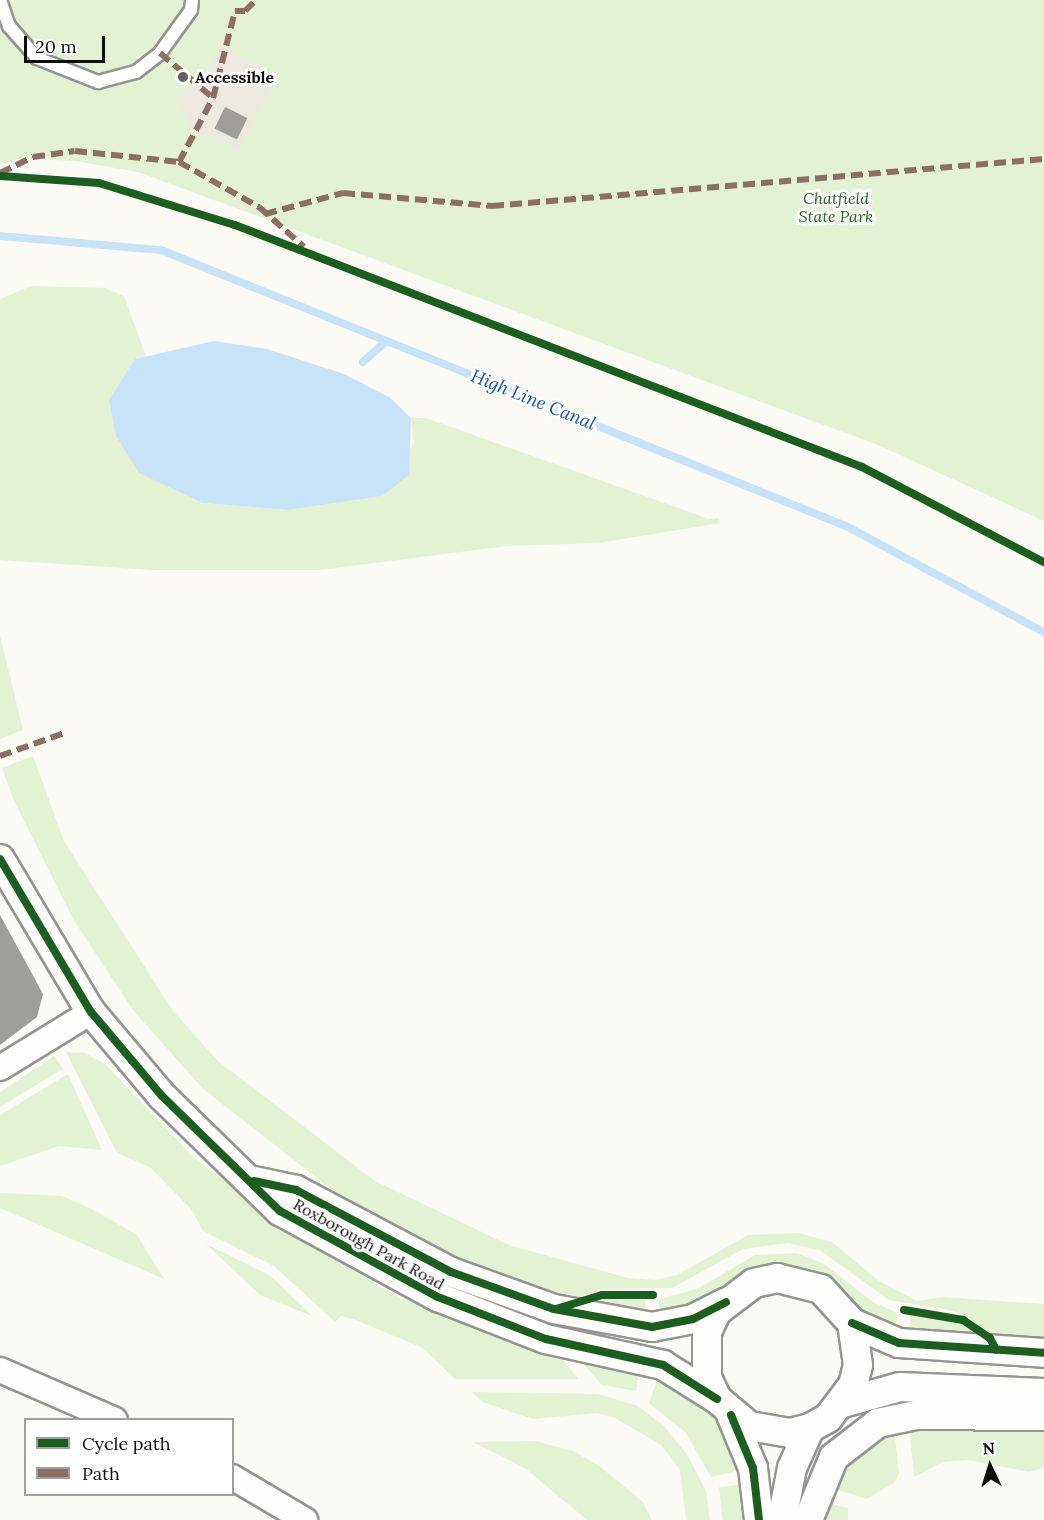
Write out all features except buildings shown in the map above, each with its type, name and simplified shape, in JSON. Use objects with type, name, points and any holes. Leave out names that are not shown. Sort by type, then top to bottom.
[{"type":"street","name":"Roxborough Park Road","points":[[0,859],[91,1012],[168,1102],[254,1181],[280,1211],[438,1298],[546,1339],[663,1365],[724,1407]]},
{"type":"street","points":[[0,1068],[91,1012]]},
{"type":"street","name":"Roxborough Park Road","points":[[254,1181],[296,1190],[451,1272],[554,1309],[652,1327],[693,1319],[726,1302]]},
{"type":"street","points":[[759,1520],[753,1468],[724,1407],[704,1355],[707,1332],[726,1302],[754,1283],[800,1280],[830,1297],[852,1323],[899,1343],[1044,1353]]},
{"type":"street","points":[[843,1403],[858,1365],[852,1323]]},
{"type":"street","points":[[0,1370],[113,1418]]},
{"type":"street","points":[[782,1520],[792,1467],[810,1428],[843,1403],[900,1387],[1044,1393]]},
{"type":"street","points":[[724,1407],[768,1432],[810,1428]]},
{"type":"street","points":[[808,1520],[834,1456],[878,1423],[947,1413],[1044,1416]]},
{"type":"street","points":[[234,1478],[305,1520]]},
{"type":"lane","points":[[0,0],[9,26],[36,58],[98,82],[136,72],[160,53],[191,10],[192,0]]},
{"type":"green space","name":"Chatfield State Park","points":[[0,0],[1044,0],[1044,521],[878,445],[138,172],[75,161],[22,158],[0,164]]},
{"type":"green space","points":[[31,286],[105,288],[124,296],[146,356],[135,359],[203,503],[288,510],[382,496],[414,443],[411,418],[426,418],[709,519],[719,518],[720,523],[599,543],[507,546],[320,570],[151,570],[0,560],[0,299]]},
{"type":"green space","points":[[0,636],[23,730],[0,739]]},
{"type":"green space","points":[[33,756],[64,841],[173,1011],[218,1061],[375,1181],[509,1245],[628,1278],[655,1280],[677,1275],[748,1235],[799,1233],[832,1242],[879,1281],[917,1301],[942,1297],[1044,1304],[1044,1341],[994,1339],[954,1311],[889,1300],[821,1251],[788,1243],[743,1249],[672,1288],[603,1289],[571,1300],[459,1260],[345,1200],[202,1088],[133,1010],[73,919],[14,801],[2,768]]},
{"type":"green space","points":[[66,1052],[85,1053],[105,1064],[194,1158],[321,1252],[401,1298],[556,1351],[578,1379],[455,1379],[423,1348],[353,1319],[341,1316],[335,1322],[274,1266],[203,1231],[191,1209],[151,1168],[117,1153]]},
{"type":"green space","points":[[54,1056],[63,1069],[0,1107],[0,1092]]},
{"type":"green space","points":[[68,1074],[102,1150],[59,1146],[0,1166],[0,1115]]},
{"type":"green space","points":[[0,1193],[62,1196],[92,1209],[137,1235],[164,1279],[0,1208]]},
{"type":"green space","points":[[206,1244],[271,1276],[312,1316],[260,1295]]},
{"type":"green space","points":[[797,1253],[824,1264],[873,1302],[897,1313],[896,1332],[874,1322],[830,1279],[789,1266],[753,1271],[709,1299],[660,1318],[659,1299],[697,1289],[755,1255]]},
{"type":"green space","points":[[594,1299],[645,1300],[646,1319],[588,1301]]},
{"type":"green space","points":[[910,1316],[959,1322],[985,1339],[910,1335]]},
{"type":"green space","points":[[574,1354],[639,1373],[636,1391],[602,1385]]},
{"type":"green space","points":[[659,1375],[706,1405],[745,1469],[711,1477],[686,1433],[649,1403]]},
{"type":"green space","points":[[472,1392],[598,1394],[638,1406],[664,1426],[688,1456],[706,1491],[710,1520],[686,1520],[680,1470],[661,1445],[615,1418],[597,1413],[533,1419],[482,1402]]},
{"type":"green space","points":[[909,1425],[1044,1426],[1044,1468],[1029,1472],[969,1460],[943,1462],[914,1477]]},
{"type":"green space","points":[[894,1429],[899,1473],[895,1482],[867,1499],[828,1487],[834,1474]]},
{"type":"green space","points":[[535,1441],[573,1451],[598,1465],[642,1501],[652,1520],[587,1520],[526,1469],[473,1442]]},
{"type":"green space","points":[[748,1484],[752,1520],[723,1520],[719,1487]]},
{"type":"green space","points":[[823,1502],[848,1508],[848,1520],[819,1520]]},
{"type":"shaded area","points":[[221,44],[277,77],[239,151],[190,130],[190,120],[173,99],[203,75]]},
{"type":"water","points":[[214,341],[267,349],[344,374],[389,397],[411,418],[409,475],[382,496],[288,510],[203,503],[139,473],[116,436],[109,400],[135,359]]},
{"type":"waterway","name":"High Line Canal","points":[[0,236],[161,250],[846,526],[1044,632]]},
{"type":"waterway","points":[[363,362],[386,341]]},
{"type":"marked path","points":[[179,162],[213,98],[235,11],[245,11],[256,0]]},
{"type":"marked path","points":[[160,53],[213,98]]},
{"type":"marked path","points":[[0,173],[33,157],[75,151],[179,162],[259,207],[304,247]]},
{"type":"marked path","points":[[265,214],[343,193],[492,206],[1044,159]]},
{"type":"marked path","points":[[0,756],[67,732]]},
{"type":"cycle path","points":[[0,176],[99,183],[235,225],[862,467],[1044,562]]},
{"type":"cycle path","points":[[0,859],[91,1012],[162,1096],[280,1211],[438,1297],[546,1339],[663,1365],[717,1399]]},
{"type":"cycle path","points":[[254,1181],[296,1190],[451,1272],[554,1309],[652,1327],[693,1319],[726,1302]]},
{"type":"cycle path","points":[[556,1309],[602,1295],[653,1295]]},
{"type":"cycle path","points":[[904,1310],[963,1320],[990,1338],[996,1350]]},
{"type":"cycle path","points":[[852,1323],[899,1343],[1044,1353]]},
{"type":"cycle path","points":[[731,1415],[753,1468],[759,1520]]},
{"type":"place","name":"Accessible","points":[[183,77]]}]
